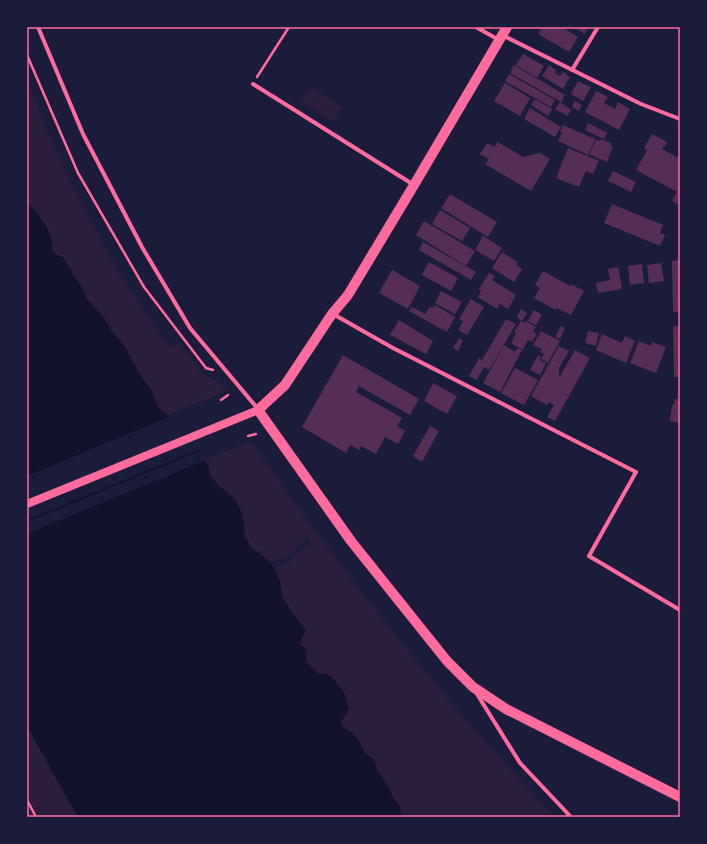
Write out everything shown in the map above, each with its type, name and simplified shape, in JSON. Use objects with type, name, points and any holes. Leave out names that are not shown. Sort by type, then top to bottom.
[{"type":"main road","points":[[27,504],[258,410],[285,385],[332,314],[348,295],[503,34]]},
{"type":"main road","points":[[258,410],[351,541],[447,661],[473,687],[506,709],[680,797]]},
{"type":"street","points":[[38,27],[83,134],[142,247],[190,328],[258,410]]},
{"type":"street","points":[[476,27],[503,34],[641,104],[680,119]]},
{"type":"street","points":[[572,70],[598,27]]},
{"type":"street","points":[[253,84],[414,185]]},
{"type":"street","points":[[332,314],[393,348],[636,472],[589,556],[680,610]]},
{"type":"street","points":[[473,687],[520,763],[571,817]]},
{"type":"path","points":[[253,84],[289,27]]},
{"type":"path","points":[[221,400],[228,396]]},
{"type":"path","points":[[248,436],[256,434]]},
{"type":"path","points":[[27,800],[36,817]]},
{"type":"shaded area","points":[[27,79],[50,139],[83,207],[120,275],[170,348],[179,342],[201,372],[226,387],[225,392],[167,415],[158,408],[153,393],[139,373],[125,347],[110,329],[105,319],[86,298],[82,288],[63,257],[52,251],[51,238],[47,228],[38,214],[27,203]]},
{"type":"shaded area","points":[[312,87],[342,107],[333,122],[302,102]]},
{"type":"shaded area","points":[[27,203],[38,214],[47,228],[51,238],[52,251],[63,257],[82,288],[86,298],[105,319],[110,329],[125,347],[139,373],[153,393],[158,408],[167,415],[208,465],[210,476],[220,487],[234,498],[243,515],[245,537],[252,549],[258,552],[275,569],[283,598],[306,630],[300,645],[306,649],[307,663],[319,674],[327,674],[331,676],[344,692],[349,710],[340,723],[357,738],[365,753],[374,760],[377,770],[400,807],[401,817],[78,817],[27,726]]},
{"type":"shaded area","points":[[247,443],[254,446],[324,543],[435,684],[474,729],[556,817],[401,817],[400,807],[377,770],[374,760],[365,753],[352,733],[344,728],[340,722],[327,674],[319,674],[307,663],[306,649],[300,645],[302,637],[291,611],[283,598],[275,569],[288,562],[311,542],[308,537],[285,558],[272,562],[267,560],[252,549],[245,537],[243,515],[234,498],[220,487],[210,476],[208,465],[204,460]]},
{"type":"shaded area","points":[[27,726],[78,817],[27,817]]},
{"type":"pier","points":[[171,416],[198,450],[27,520],[27,476]]},
{"type":"pier","points":[[199,451],[206,460],[27,534],[27,522]]},
{"type":"building","points":[[542,27],[562,27],[578,37],[569,52],[538,34]]},
{"type":"building","points":[[573,27],[589,27],[585,34]]},
{"type":"building","points":[[523,54],[544,66],[537,78],[516,65]]},
{"type":"building","points":[[514,65],[565,95],[561,102],[510,73]]},
{"type":"building","points":[[549,65],[556,70],[555,73],[560,76],[563,72],[570,77],[563,89],[542,76]]},
{"type":"building","points":[[509,74],[555,100],[551,107],[505,81]]},
{"type":"building","points":[[578,81],[591,87],[583,101],[571,94]]},
{"type":"building","points":[[505,83],[530,98],[520,116],[494,101]]},
{"type":"building","points":[[596,91],[608,97],[604,103],[615,109],[618,102],[630,109],[619,130],[585,112]]},
{"type":"building","points":[[535,99],[552,109],[548,116],[531,105]]},
{"type":"building","points":[[575,101],[582,105],[579,111],[572,107]]},
{"type":"building","points":[[560,102],[571,110],[567,116],[555,109]]},
{"type":"building","points":[[530,108],[561,127],[555,137],[524,119]]},
{"type":"building","points":[[588,123],[607,133],[604,139],[585,130]]},
{"type":"building","points":[[563,125],[595,139],[588,155],[558,141],[562,133],[560,132]]},
{"type":"building","points":[[652,134],[667,142],[665,147],[664,146],[662,149],[680,159],[680,206],[672,201],[677,192],[636,170],[647,150],[644,148]]},
{"type":"building","points":[[600,139],[611,143],[610,145],[613,146],[607,162],[589,154],[596,140],[600,141]]},
{"type":"building","points":[[498,142],[523,157],[540,153],[550,159],[531,191],[485,164],[489,159],[480,154],[487,143],[494,147]]},
{"type":"building","points":[[568,148],[599,161],[593,174],[586,171],[579,187],[556,178]]},
{"type":"building","points":[[613,171],[636,182],[631,192],[608,181]]},
{"type":"building","points":[[450,194],[497,222],[488,237],[441,208]]},
{"type":"building","points":[[612,204],[663,225],[660,233],[665,235],[660,246],[604,223]]},
{"type":"building","points":[[440,210],[470,228],[462,241],[432,224]]},
{"type":"building","points":[[424,221],[475,251],[466,266],[416,235]]},
{"type":"building","points":[[483,236],[502,248],[494,261],[475,250]]},
{"type":"building","points":[[423,242],[476,272],[471,280],[419,250]]},
{"type":"building","points":[[502,252],[518,262],[516,265],[522,269],[514,282],[492,268]]},
{"type":"building","points":[[680,260],[680,312],[673,312],[672,261]]},
{"type":"building","points":[[429,262],[458,278],[451,291],[422,275]]},
{"type":"building","points":[[661,263],[664,281],[649,283],[647,265]]},
{"type":"building","points":[[642,264],[644,283],[630,285],[628,266]]},
{"type":"building","points":[[618,267],[622,289],[598,293],[596,283],[610,280],[608,269]]},
{"type":"building","points":[[392,270],[420,286],[408,309],[379,293]]},
{"type":"building","points":[[543,271],[570,286],[571,284],[584,291],[571,315],[557,308],[556,310],[534,298],[540,288],[535,285]]},
{"type":"building","points":[[489,273],[495,276],[492,280],[516,295],[508,309],[500,304],[497,309],[478,297],[481,291],[479,289]]},
{"type":"building","points":[[441,291],[462,302],[455,314],[435,303]]},
{"type":"building","points":[[471,299],[484,307],[467,335],[458,330],[463,321],[459,319]]},
{"type":"building","points":[[435,305],[455,317],[447,332],[409,311],[412,307],[425,314],[430,306],[433,308]]},
{"type":"building","points":[[521,309],[527,313],[522,321],[517,317]]},
{"type":"building","points":[[534,310],[542,315],[536,325],[528,321]]},
{"type":"building","points":[[506,319],[516,324],[489,370],[484,367],[477,380],[469,376],[479,358],[482,360]]},
{"type":"building","points":[[399,320],[433,341],[426,354],[390,335]]},
{"type":"building","points":[[521,321],[525,323],[526,321],[536,327],[533,332],[537,334],[532,342],[528,340],[523,350],[511,343],[516,333],[514,332]]},
{"type":"building","points":[[561,326],[565,328],[560,339],[555,337]]},
{"type":"building","points":[[673,326],[680,326],[680,377],[674,377]]},
{"type":"building","points":[[541,331],[560,341],[548,363],[541,359],[544,354],[540,352],[542,349],[533,345]]},
{"type":"building","points":[[588,331],[599,333],[596,346],[585,343]]},
{"type":"building","points":[[602,334],[622,343],[625,336],[635,341],[626,363],[596,350]]},
{"type":"building","points":[[459,338],[463,341],[458,351],[453,348]]},
{"type":"building","points":[[639,341],[651,346],[652,342],[666,347],[656,373],[630,363]]},
{"type":"building","points":[[504,345],[515,352],[518,348],[522,350],[500,392],[483,383]]},
{"type":"building","points":[[559,346],[569,351],[559,368],[560,376],[575,350],[590,358],[555,421],[547,417],[554,405],[549,402],[547,405],[531,396]]},
{"type":"building","points":[[343,355],[419,399],[410,415],[359,386],[356,392],[402,418],[397,426],[405,431],[398,444],[385,437],[376,454],[361,446],[359,450],[350,445],[346,453],[302,427]]},
{"type":"building","points":[[538,355],[541,357],[540,360],[546,363],[540,375],[530,370]]},
{"type":"building","points":[[515,368],[538,380],[524,405],[501,393]]},
{"type":"building","points":[[433,383],[457,396],[447,414],[424,401]]},
{"type":"building","points":[[675,399],[680,400],[680,423],[670,421],[672,405],[674,405]]},
{"type":"building","points":[[430,426],[439,431],[422,462],[413,456]]}]
